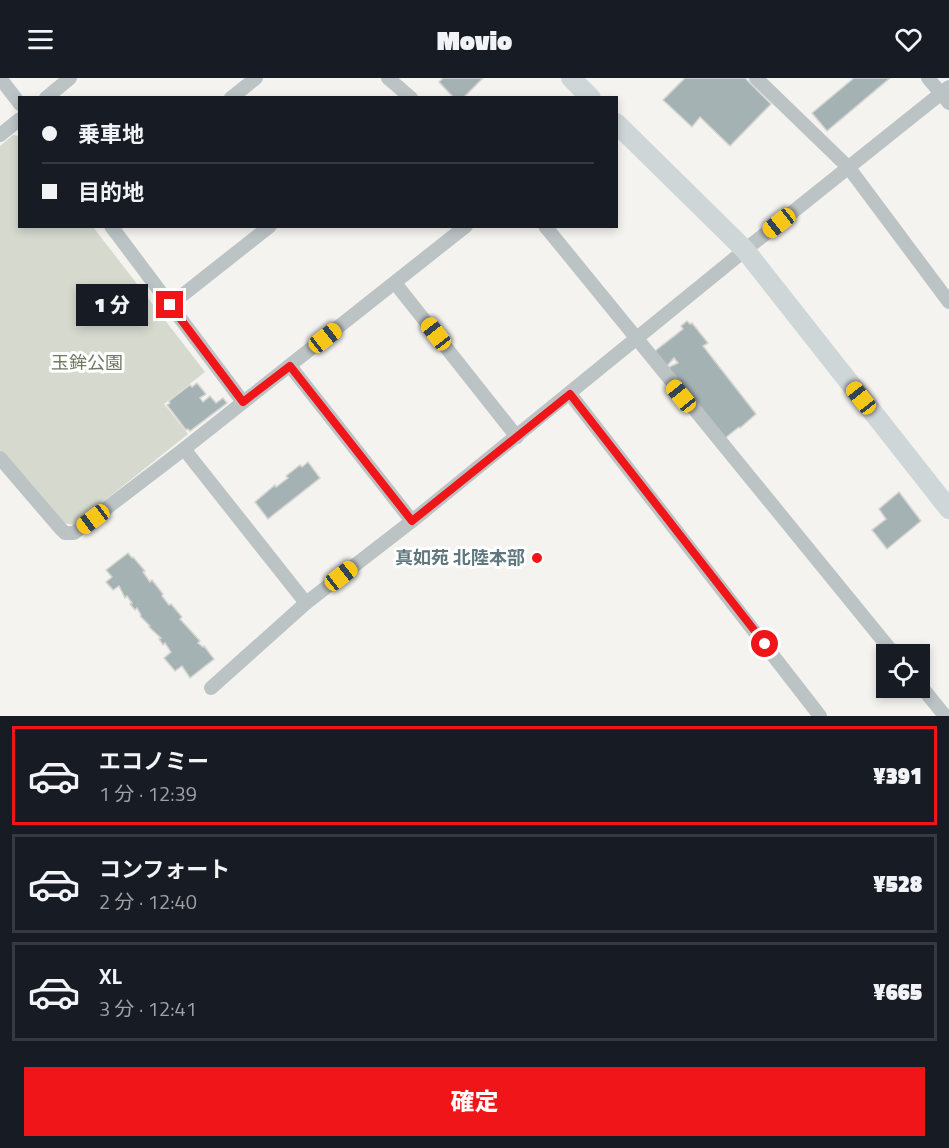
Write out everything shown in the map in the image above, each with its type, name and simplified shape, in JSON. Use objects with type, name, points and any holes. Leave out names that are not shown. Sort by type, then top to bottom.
[{"type":"street","points":[[0,78],[18,101]]},
{"type":"street","points":[[48,96],[70,78]]},
{"type":"street","points":[[234,96],[256,78]]},
{"type":"street","points":[[388,78],[409,96]]},
{"type":"street","points":[[571,78],[589,96]]},
{"type":"street","points":[[756,78],[849,168],[949,302]]},
{"type":"street","points":[[211,688],[306,603],[517,437],[744,250],[947,95],[927,78]]},
{"type":"street","points":[[0,135],[18,121]]},
{"type":"street","points":[[618,125],[744,250],[949,509]]},
{"type":"street","points":[[112,228],[243,402]]},
{"type":"street","points":[[170,305],[267,228]]},
{"type":"street","points":[[0,458],[60,528],[65,533],[74,533],[464,228]]},
{"type":"street","points":[[547,228],[886,644]]},
{"type":"street","points":[[395,283],[517,437]]},
{"type":"street","points":[[290,366],[412,521]]},
{"type":"street","points":[[570,394],[820,716]]},
{"type":"street","points":[[184,449],[306,603]]},
{"type":"street","points":[[930,697],[945,716]]},
{"type":"green space","name":"玉鉾公園","points":[[13,135],[18,136],[18,228],[94,228],[205,372],[164,404],[188,434],[74,525],[63,523],[0,450],[0,146]]},
{"type":"building","points":[[443,78],[483,78],[465,96],[452,96],[439,82]]},
{"type":"building","points":[[685,78],[745,78],[771,104],[730,146],[700,117],[692,127],[663,100]]},
{"type":"building","points":[[854,78],[890,78],[827,131],[812,113]]},
{"type":"building","points":[[687,321],[692,323],[708,343],[703,346],[756,414],[724,439],[670,370],[669,367],[678,363],[674,358],[667,366],[655,351],[683,329],[681,326]]},
{"type":"building","points":[[197,383],[206,394],[200,398],[203,402],[210,396],[216,403],[223,398],[227,403],[190,431],[186,430],[167,405],[190,385],[192,387]]},
{"type":"building","points":[[308,462],[320,478],[268,519],[255,502],[275,485],[276,487],[288,478],[286,476],[300,465],[302,467]]},
{"type":"building","points":[[899,492],[921,521],[887,549],[872,530],[886,519],[879,509]]},
{"type":"building","points":[[128,553],[145,571],[143,572],[150,582],[152,580],[169,605],[171,604],[182,617],[180,619],[200,641],[198,643],[204,646],[214,659],[190,678],[182,666],[175,671],[164,658],[171,652],[140,616],[137,608],[135,610],[130,604],[132,603],[127,596],[125,598],[119,586],[113,590],[106,582],[112,577],[106,570]]},
{"type":"place","name":"真如苑 北陸本部","points":[[537,558]]},
{"type":"route","points":[[170,305],[243,402],[290,366],[412,521],[570,394],[765,644]]}]
